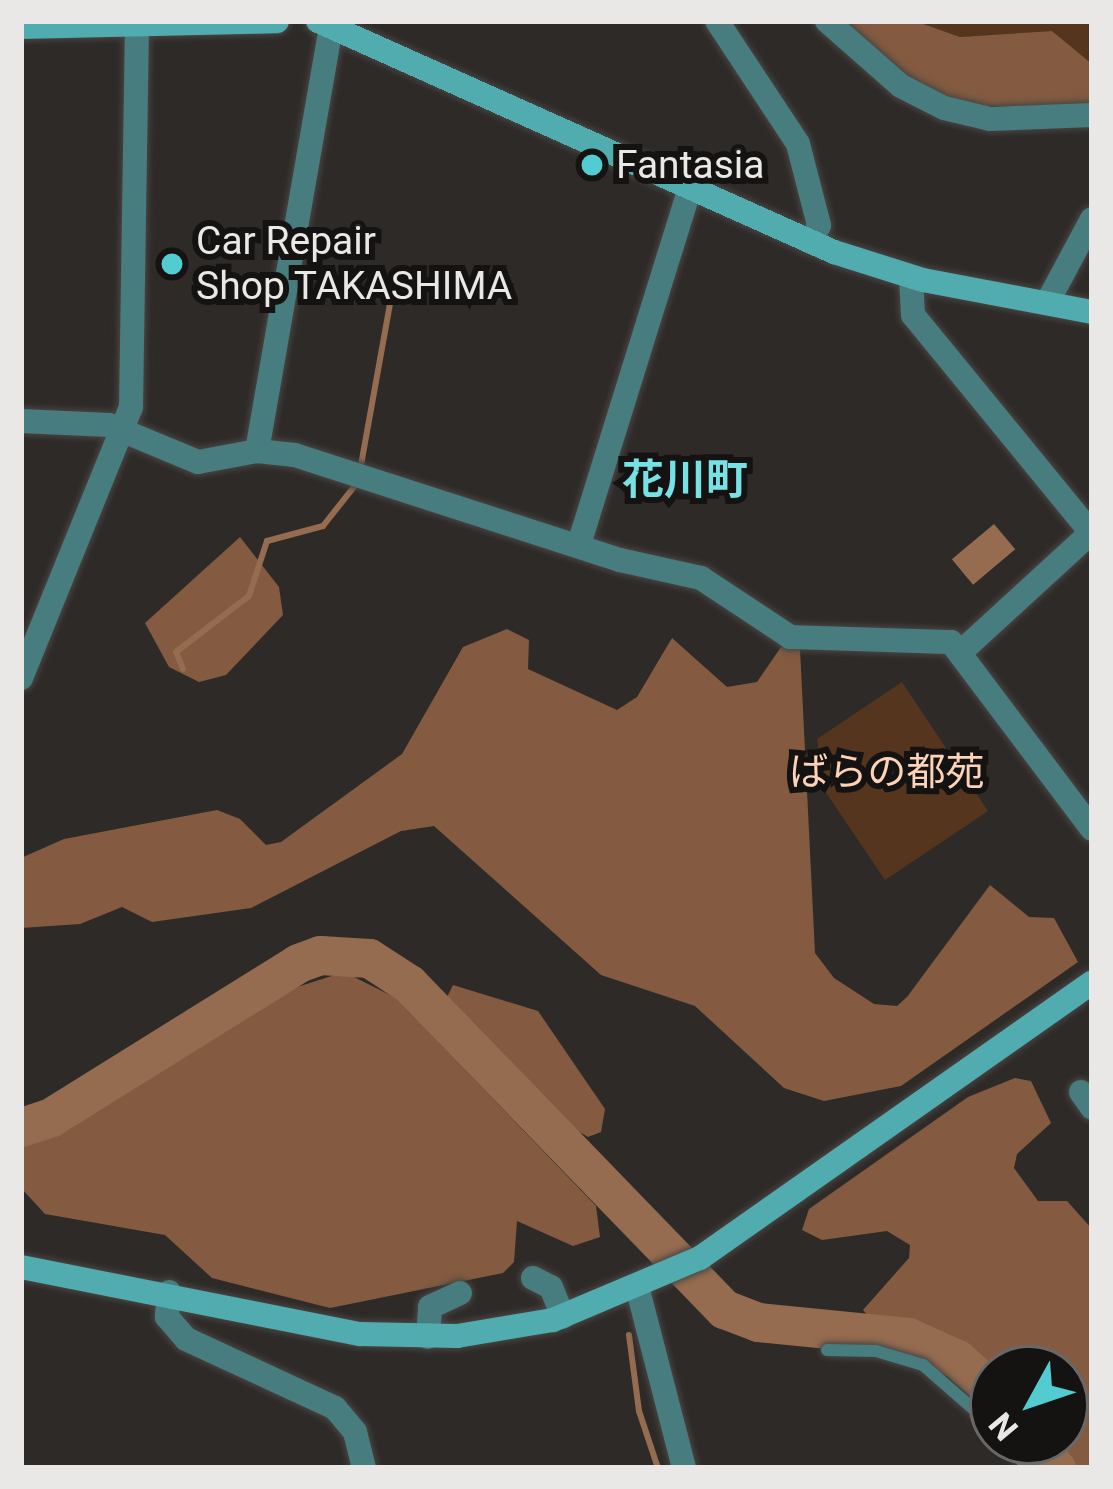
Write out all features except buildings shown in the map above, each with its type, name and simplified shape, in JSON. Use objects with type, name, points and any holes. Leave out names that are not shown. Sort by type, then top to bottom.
[{"type":"street","points":[[21,27],[277,21]]},
{"type":"street","points":[[717,21],[798,144],[819,225],[811,242]]},
{"type":"street","points":[[827,21],[901,86],[944,108],[1002,119],[1092,115]]},
{"type":"street","points":[[257,451],[327,23],[811,242],[911,277],[1092,311]]},
{"type":"street","points":[[21,678],[123,432],[135,373],[137,25]]},
{"type":"street","points":[[580,541],[690,188]]},
{"type":"street","points":[[1048,303],[1092,219]]},
{"type":"street","points":[[911,277],[913,315],[1092,533],[963,650]]},
{"type":"street","points":[[21,422],[110,424],[198,462],[257,451],[295,455],[580,541],[620,560],[701,578],[790,637],[940,639],[963,650],[1092,829]]},
{"type":"street","points":[[21,1267],[169,1292],[327,1330],[428,1337],[563,1317],[638,1290],[700,1258],[1092,982]]},
{"type":"street","points":[[532,1278],[550,1287],[563,1317]]},
{"type":"street","points":[[638,1290],[684,1468]]},
{"type":"street","points":[[169,1292],[167,1318],[186,1339],[335,1408],[356,1432],[364,1468]]},
{"type":"street","points":[[428,1337],[430,1307],[460,1293]]},
{"type":"lane","points":[[827,1350],[876,1351],[922,1365],[969,1405]]},
{"type":"green space","points":[[915,21],[1092,21],[1092,64],[1052,31],[960,37]]},
{"type":"green space","name":"ばらの都苑","points":[[902,682],[988,811],[885,880],[825,791],[817,739]]},
{"type":"shaded area","points":[[841,21],[915,21],[960,37],[1052,31],[1092,64],[1092,106],[969,106],[907,78]]},
{"type":"shaded area","points":[[994,524],[1015,549],[973,585],[952,559]]},
{"type":"shaded area","points":[[240,537],[279,587],[283,615],[226,675],[199,682],[169,667],[145,623]]},
{"type":"shaded area","points":[[507,629],[529,640],[528,669],[617,710],[637,697],[672,638],[727,687],[757,682],[781,647],[800,649],[815,953],[834,978],[874,1004],[897,1006],[907,997],[990,885],[1029,917],[1054,918],[1078,962],[901,1086],[824,1101],[784,1088],[695,1006],[601,975],[434,826],[401,831],[251,908],[152,922],[122,907],[80,924],[21,928],[21,858],[64,839],[217,810],[240,819],[266,845],[281,842],[402,754],[463,647]]},
{"type":"shaded area","points":[[344,972],[396,998],[596,1206],[600,1237],[573,1246],[517,1221],[514,1262],[503,1273],[330,1308],[212,1278],[165,1235],[45,1214],[21,1188],[21,1135],[55,1124],[260,999]]},
{"type":"shaded area","points":[[453,985],[538,1011],[605,1109],[601,1132],[588,1137],[576,1130],[447,997]]},
{"type":"shaded area","points":[[1015,1078],[1031,1081],[1051,1123],[1017,1154],[1014,1168],[1038,1201],[1067,1201],[1092,1229],[1092,1468],[1065,1465],[1089,1465],[1089,1345],[969,1345],[969,1362],[937,1339],[874,1323],[863,1310],[909,1258],[910,1245],[887,1231],[822,1240],[802,1230],[809,1209],[968,1097]]},
{"type":"waterway","points":[[361,465],[392,292]]},
{"type":"waterway","points":[[183,669],[176,652],[249,596],[267,541],[323,526],[357,483]]},
{"type":"waterway","points":[[21,1127],[51,1117],[298,963],[320,955],[369,958],[409,984],[724,1309],[758,1322],[908,1337],[957,1359],[969,1370]]},
{"type":"waterway","points":[[629,1335],[639,1411],[658,1468]]},
{"type":"place","name":"Fantasia","points":[[592,165]]},
{"type":"place","name":"Car Repair Shop TAKASHIMA","points":[[172,264]]},
{"type":"district","name":"花川町","points":[[685,480]]}]
